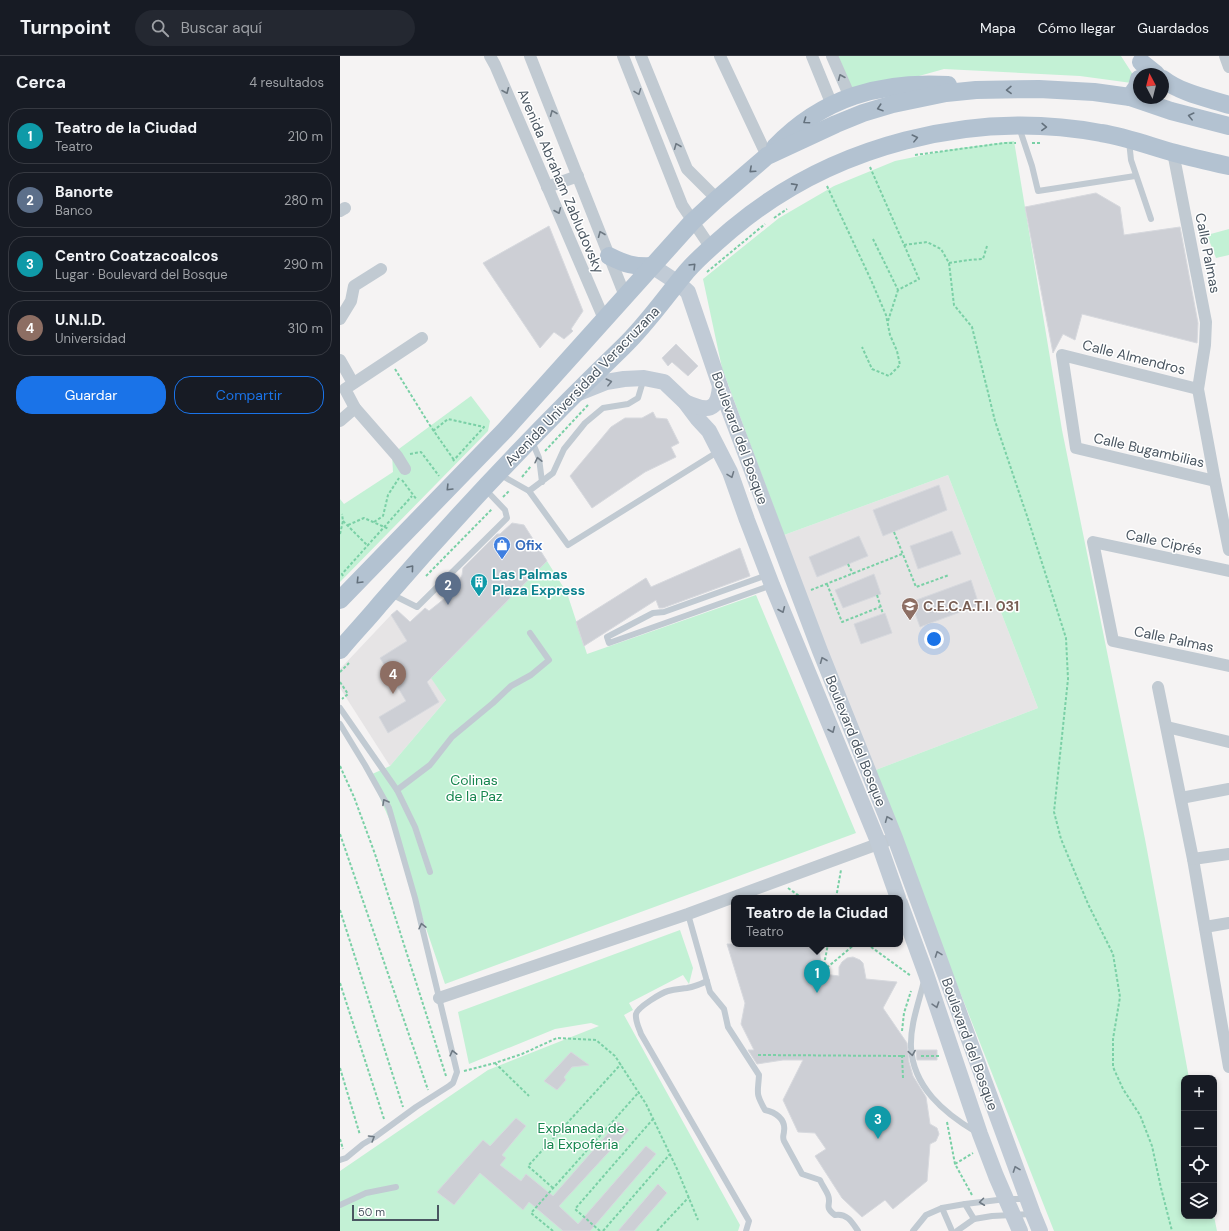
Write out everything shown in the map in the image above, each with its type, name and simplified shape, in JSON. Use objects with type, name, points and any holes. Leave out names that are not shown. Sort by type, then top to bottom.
[{"type":"main road","points":[[1169,83],[1186,91],[1229,105]]},
{"type":"main road","points":[[767,156],[797,127],[832,105],[850,97],[876,89],[902,85],[954,85],[976,90]]},
{"type":"main road","name":"Avenida Universidad Veracruzana","points":[[340,600],[505,430],[692,222],[717,198],[767,156],[863,113],[893,104],[946,93],[976,90],[1039,89],[1094,92],[1130,97],[1171,111],[1229,126]]},
{"type":"main road","points":[[1130,97],[1133,93]]},
{"type":"main road","name":"Avenida Universidad Veracruzana","points":[[344,647],[422,555],[484,487],[572,396],[683,287],[689,269],[732,228],[781,194],[833,166],[861,154],[889,145],[939,133],[982,127],[1019,126],[1076,129],[1129,139],[1228,168]]},
{"type":"main road","points":[[609,256],[626,264],[640,267],[652,266],[683,287]]},
{"type":"main road","name":"Boulevard del Bosque","points":[[683,287],[820,651],[895,838],[1040,1231]]},
{"type":"main road","name":"Boulevard del Bosque","points":[[572,396],[606,382],[624,379],[644,378],[664,382],[685,402],[697,418],[709,430],[730,472],[770,580],[879,844],[897,895]]},
{"type":"main road","points":[[685,402],[702,409],[710,408],[715,405],[719,398],[720,386]]},
{"type":"main road","points":[[456,519],[455,506],[478,474],[476,460]]},
{"type":"main road","name":"Boulevard del Bosque","points":[[903,913],[921,976],[982,1140],[1020,1231]]},
{"type":"street","name":"Avenida Abraham Zabludovsky","points":[[490,56],[604,319]]},
{"type":"street","name":"Avenida Abraham Zabludovsky","points":[[530,56],[625,296]]},
{"type":"street","points":[[623,56],[682,206],[711,248]]},
{"type":"street","points":[[641,56],[687,169],[717,198]]},
{"type":"street","points":[[720,56],[767,156]]},
{"type":"street","points":[[812,56],[832,105]]},
{"type":"street","points":[[832,56],[850,97]]},
{"type":"street","points":[[1225,56],[1229,67]]},
{"type":"street","name":"Calle Palmas","points":[[1173,152],[1206,322],[1205,345],[1198,389],[1229,550]]},
{"type":"street","points":[[671,177],[676,173],[687,169]]},
{"type":"street","points":[[547,187],[578,176]]},
{"type":"street","points":[[341,316],[351,301],[354,286],[381,269]]},
{"type":"street","points":[[403,473],[397,456],[356,408],[345,389],[353,382],[422,338]]},
{"type":"street","name":"Calle Almendros","points":[[1076,448],[1062,355],[1198,389]]},
{"type":"street","points":[[340,360],[353,382]]},
{"type":"street","points":[[340,421],[356,408]]},
{"type":"street","name":"Calle Bugambilias","points":[[1076,448],[1215,481]]},
{"type":"street","name":"Calle Ciprés","points":[[1113,641],[1093,542],[1229,571]]},
{"type":"street","name":"Calle Palmas","points":[[1113,641],[1229,666]]},
{"type":"street","points":[[1158,687],[1193,859],[1205,927],[1223,998],[1229,1067]]},
{"type":"street","points":[[1167,727],[1229,742]]},
{"type":"street","points":[[1181,798],[1229,789]]},
{"type":"street","points":[[740,895],[895,838]]},
{"type":"street","points":[[1193,859],[1229,854]]},
{"type":"street","points":[[439,998],[731,898]]},
{"type":"street","points":[[1205,927],[1229,923]]},
{"type":"lane","points":[[1019,126],[1032,166],[1038,191],[1135,176]]},
{"type":"lane","points":[[1129,139],[1131,160],[1135,176],[1151,219]]},
{"type":"lane","points":[[529,491],[553,473],[564,449],[585,423],[603,408],[628,404],[638,398],[644,378]]},
{"type":"lane","points":[[531,440],[539,458],[542,482]]},
{"type":"lane","points":[[498,474],[529,491],[568,545],[720,451]]},
{"type":"lane","points":[[390,593],[417,607],[507,518],[505,510],[484,487]]},
{"type":"lane","points":[[770,580],[717,604],[609,643],[607,637],[653,613],[664,612],[713,594],[770,580]]},
{"type":"lane","points":[[713,594],[717,604]]},
{"type":"lane","points":[[681,606],[686,616]]},
{"type":"lane","points":[[397,790],[430,765],[452,737],[493,704],[511,686],[531,675],[549,660],[530,633]]},
{"type":"lane","points":[[340,708],[397,790],[415,827],[430,872]]},
{"type":"lane","points":[[340,724],[389,808],[415,898],[457,1072],[453,1083],[363,1144],[346,1158],[340,1160]]},
{"type":"lane","points":[[688,914],[710,992],[724,1009],[728,1027],[759,1075],[757,1090],[758,1098],[765,1110],[779,1116],[784,1129],[782,1137],[802,1174],[820,1180],[828,1195],[828,1208],[835,1215],[842,1214],[848,1217],[858,1231]]},
{"type":"lane","points":[[921,976],[911,1047],[915,1068],[924,1086],[939,1105],[982,1140]]},
{"type":"lane","points":[[707,981],[688,988],[667,991],[639,1008],[636,1013],[636,1023],[748,1221],[746,1231]]},
{"type":"lane","points":[[340,1205],[366,1193],[396,1187]]},
{"type":"lane","points":[[914,1231],[926,1215],[942,1208],[1006,1199],[1030,1207]]},
{"type":"lane","points":[[965,1204],[974,1219]]},
{"type":"lane","points":[[957,1231],[974,1219],[1014,1215],[1030,1207]]},
{"type":"lane","points":[[942,1208],[952,1231]]},
{"type":"path","points":[[909,156],[1004,143],[1044,142]]},
{"type":"path","points":[[864,169],[870,167],[919,279],[898,290],[887,322]]},
{"type":"path","points":[[833,183],[827,186],[886,315],[900,365],[889,376],[872,369],[862,347]]},
{"type":"path","points":[[683,287],[702,277],[770,220],[788,208]]},
{"type":"path","points":[[873,239],[898,290]]},
{"type":"path","points":[[904,245],[927,242],[941,249],[949,263],[954,305],[972,327],[995,421],[1066,638],[1068,679],[1054,812],[1061,839],[1088,904],[1113,954],[1120,997],[1113,1038],[1113,1067],[1123,1089],[1140,1115],[1152,1146],[1172,1231]]},
{"type":"path","points":[[949,263],[968,260],[983,260],[987,246]]},
{"type":"path","points":[[389,360],[433,430],[454,460]]},
{"type":"path","points":[[424,578],[499,502],[588,405]]},
{"type":"path","points":[[433,430],[448,419],[484,427],[449,465]]},
{"type":"path","points":[[421,452],[439,476],[435,481]]},
{"type":"path","points":[[403,473],[412,496],[417,500],[421,495]]},
{"type":"path","points":[[374,522],[383,516],[388,495],[403,473]]},
{"type":"path","points":[[343,582],[342,574],[412,496]]},
{"type":"path","points":[[340,534],[343,521],[342,514]]},
{"type":"path","points":[[348,524],[364,518],[390,529],[386,535]]},
{"type":"path","points":[[343,521],[348,524],[371,550]]},
{"type":"path","points":[[894,532],[916,587],[949,575]]},
{"type":"path","points":[[799,595],[902,554]]},
{"type":"path","points":[[848,564],[853,574]]},
{"type":"path","points":[[827,584],[842,622],[880,607]]},
{"type":"path","points":[[877,595],[883,614]]},
{"type":"path","points":[[340,672],[344,647]]},
{"type":"path","points":[[340,682],[348,694],[340,701]]},
{"type":"path","points":[[340,766],[354,797],[375,854],[449,1086]]},
{"type":"path","points":[[340,834],[431,1099]]},
{"type":"path","points":[[837,895],[844,857]]},
{"type":"path","points":[[340,910],[405,1115]]},
{"type":"path","points":[[827,947],[823,971],[851,947]]},
{"type":"path","points":[[872,947],[921,976]]},
{"type":"path","points":[[340,984],[387,1128]]},
{"type":"path","points":[[457,1072],[495,1063],[522,1054],[557,1038],[596,1040],[615,1056],[639,1092],[670,1154],[698,1220]]},
{"type":"path","points":[[758,1056],[940,1056]]},
{"type":"path","points":[[495,1063],[529,1096]]},
{"type":"path","points":[[553,1188],[528,1166],[621,1064]]},
{"type":"path","points":[[340,1068],[363,1144]]},
{"type":"path","points":[[553,1231],[531,1213],[639,1092]]},
{"type":"path","points":[[653,1119],[575,1209],[602,1231],[670,1154]]},
{"type":"path","points":[[976,1203],[955,1164],[982,1140]]},
{"type":"path","points":[[657,1231],[689,1197]]},
{"type":"shaded area","name":"C.E.C.A.T.I. 031","points":[[948,475],[1038,708],[873,771],[784,535]]},
{"type":"shaded area","points":[[391,615],[446,700],[390,766],[340,688],[340,669]]},
{"type":"green space","points":[[836,56],[1121,56],[1133,75],[1133,83],[1080,76],[944,69],[851,95]]},
{"type":"green space","points":[[1014,141],[1062,430],[1145,839],[1188,1075],[1181,1075],[1181,1219],[1215,1219],[1217,1231],[1054,1231],[873,771],[1038,708],[948,475],[784,535],[722,368],[703,279],[779,218],[834,186],[895,161],[953,149]]},
{"type":"green space","points":[[1229,229],[1229,255],[1216,258],[1207,235]]},
{"type":"green space","points":[[471,396],[490,421],[488,431],[340,582],[340,499],[344,504],[393,472],[392,454]]},
{"type":"green space","name":"Colinas de la Paz","points":[[547,561],[567,593],[587,654],[756,595],[856,833],[445,984],[412,887],[397,837],[370,775],[390,766],[446,700],[431,678]]},
{"type":"green space","name":"Explanada de la Expoferia","points":[[680,930],[693,968],[689,984],[683,975],[629,1003],[633,1010],[624,1015],[740,1225],[738,1231],[340,1231],[340,1171],[488,1070],[599,1026],[591,1023],[555,1029],[469,1064],[458,1012]]},
{"type":"building","points":[[1096,193],[1120,207],[1124,235],[1180,227],[1198,323],[1197,343],[1082,314],[1075,340],[1063,334],[1053,353],[1025,207]]},
{"type":"building","points":[[549,226],[583,311],[571,329],[573,331],[564,339],[554,332],[540,348],[483,263]]},
{"type":"building","points":[[676,344],[698,366],[688,376],[672,362],[668,366],[662,358]]},
{"type":"building","points":[[653,412],[656,418],[667,419],[679,443],[671,447],[676,457],[645,472],[592,508],[570,476],[611,427],[625,418],[642,418]]},
{"type":"building","points":[[939,485],[947,510],[883,536],[873,510]]},
{"type":"building","name":"Las Palmas Plaza Express","points":[[512,523],[524,525],[547,561],[427,682],[439,702],[388,733],[379,717],[406,701],[380,658],[407,641],[391,615],[397,610],[410,622],[425,608],[429,611],[455,590],[462,575],[463,568],[497,534],[500,534]]},
{"type":"building","points":[[952,531],[961,554],[918,569],[910,546]]},
{"type":"building","points":[[859,536],[868,556],[817,577],[809,557]]},
{"type":"building","points":[[740,548],[750,576],[663,608],[659,608],[656,600],[584,646],[576,622],[646,578],[651,587]]},
{"type":"building","points":[[874,574],[881,594],[843,608],[835,590]]},
{"type":"building","points":[[971,580],[979,605],[920,627],[911,602]]},
{"type":"building","points":[[885,613],[892,633],[861,644],[854,624]]},
{"type":"building","points":[[727,944],[731,944],[731,947],[818,947],[823,974],[839,976],[839,967],[842,962],[847,958],[853,957],[863,963],[866,979],[897,982],[883,1008],[907,1043],[909,1062],[913,1076],[926,1097],[930,1124],[937,1128],[939,1134],[936,1141],[930,1144],[927,1181],[893,1209],[885,1200],[862,1217],[842,1198],[815,1156],[826,1149],[815,1133],[798,1132],[783,1100],[803,1060],[783,1060],[757,1064],[748,1050],[754,1050],[741,1024],[745,1003]]},
{"type":"building","points":[[916,1050],[937,1050],[937,1060],[917,1060]]},
{"type":"building","points":[[571,1052],[589,1065],[572,1067],[564,1077],[566,1080],[557,1090],[544,1081]]},
{"type":"building","points":[[516,1118],[526,1126],[502,1155],[506,1158],[500,1165],[521,1181],[526,1174],[553,1196],[618,1122],[629,1130],[559,1206],[578,1224],[646,1146],[656,1154],[590,1231],[563,1231],[529,1202],[523,1210],[480,1173],[454,1205],[437,1192],[483,1140],[490,1146]]},
{"type":"building","points":[[658,1184],[667,1193],[634,1231],[618,1231]]},
{"type":"place","name":"Ofix","points":[[502,560]]},
{"type":"place","name":"Las Palmas Plaza Express","points":[[479,597]]},
{"type":"place","name":"Banorte","points":[[448,605]]},
{"type":"place","name":"C.E.C.A.T.I. 031","points":[[910,621]]},
{"type":"place","name":"U.N.I.D.","points":[[393,694]]},
{"type":"place","name":"Teatro de la Ciudad","points":[[817,993]]},
{"type":"place","name":"Centro Coatzacoalcos","points":[[878,1139]]}]
